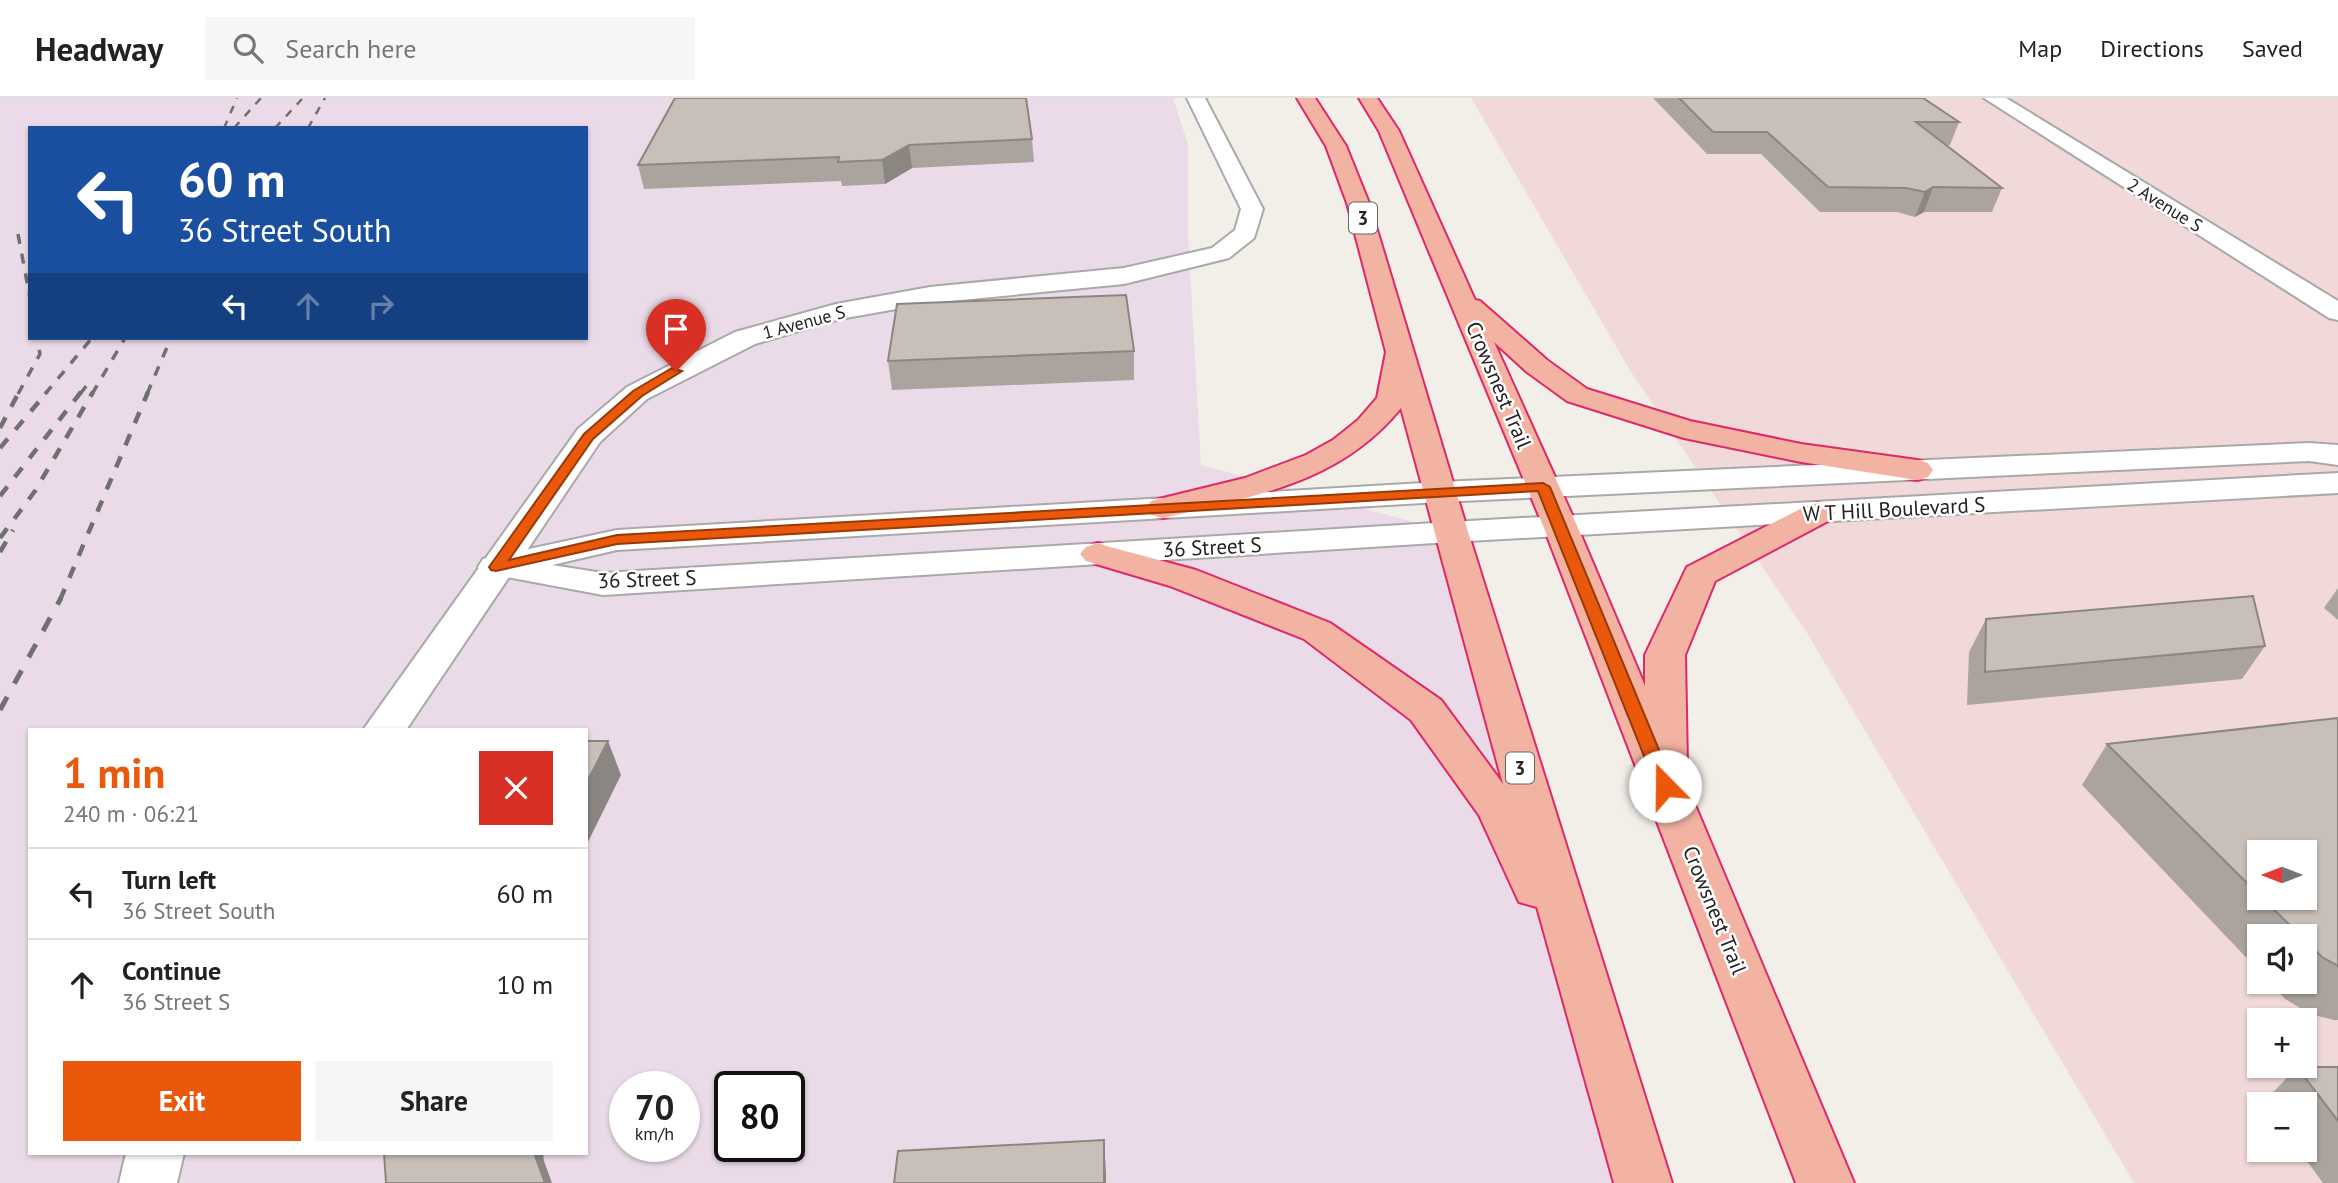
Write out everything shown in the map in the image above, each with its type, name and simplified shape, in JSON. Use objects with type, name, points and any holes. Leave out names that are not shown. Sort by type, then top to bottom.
[{"type":"highway","name":"3","points":[[1306,98],[1336,146],[1359,203],[1451,532],[1643,1183]]},
{"type":"highway","name":"Crowsnest Trail","points":[[1368,98],[1389,131],[1561,528],[1825,1183]]},
{"type":"highway","points":[[1461,298],[1537,366],[1577,396],[1684,429],[1801,453],[1917,470]]},
{"type":"highway","points":[[1163,508],[1288,475],[1349,446],[1392,400],[1399,346]]},
{"type":"highway","points":[[1665,786],[1665,655],[1700,575],[1818,513]]},
{"type":"highway","points":[[1098,554],[1183,578],[1317,631],[1426,710],[1499,809],[1590,1003]]},
{"type":"street","name":"1 Avenue S","points":[[385,728],[589,436],[637,393],[745,338],[882,302],[1124,276],[1220,253],[1246,233],[1252,209],[1196,98]]},
{"type":"street","name":"2 Avenue S","points":[[1993,98],[2338,312]]},
{"type":"street","name":"W T Hill Boulevard S","points":[[1440,492],[2309,452],[2338,455]]},
{"type":"street","name":"W T Hill Boulevard S","points":[[1451,532],[2338,483]]},
{"type":"street","name":"36 Street S","points":[[496,567],[617,540],[1440,492]]},
{"type":"street","name":"36 Street S","points":[[496,567],[603,584],[1451,532]]},
{"type":"street","points":[[148,1183],[155,1155]]},
{"type":"shaded area","points":[[0,98],[1173,98],[1188,144],[1188,233],[1201,465],[1451,532],[1642,1183],[0,1183]]},
{"type":"shaded area","points":[[1471,98],[2338,98],[2338,1183],[2134,1183],[1807,633],[1631,372]]},
{"type":"building","points":[[675,98],[1026,98],[1032,139],[909,145],[882,160],[838,162],[839,157],[638,165]]},
{"type":"building","points":[[1679,98],[1923,98],[1959,122],[1916,122],[2002,188],[1933,187],[1925,192],[1906,188],[1828,187],[1767,132],[1713,132]]},
{"type":"building","points":[[1126,295],[1134,351],[888,361],[897,304]]},
{"type":"building","points":[[2253,596],[2265,646],[1985,672],[1986,619]]},
{"type":"building","points":[[2338,718],[2338,966],[2317,952],[2317,924],[2289,924],[2274,910],[2317,910],[2317,840],[2247,840],[2247,883],[2107,744]]},
{"type":"building","points":[[588,741],[608,741],[588,780]]},
{"type":"building","points":[[2317,1067],[2338,1067],[2338,1121],[2317,1092],[2305,1078],[2317,1078]]},
{"type":"building","points":[[1104,1140],[1104,1183],[894,1183],[898,1151]]},
{"type":"building","points":[[384,1155],[535,1155],[545,1183],[386,1183]]},
{"type":"railway","points":[[225,126],[237,98]]},
{"type":"railway","points":[[236,126],[261,98]]},
{"type":"railway","points":[[309,126],[325,98]]},
{"type":"railway","points":[[277,126],[302,99]]},
{"type":"railway","points":[[18,234],[28,287]]},
{"type":"railway","points":[[18,394],[40,354],[37,340]]},
{"type":"railway","points":[[45,394],[90,340]]},
{"type":"railway","points":[[92,394],[124,340]]},
{"type":"railway","points":[[147,394],[170,340]]},
{"type":"railway","points":[[80,394],[91,380]]},
{"type":"railway","points":[[0,428],[19,392]]},
{"type":"railway","points":[[0,448],[47,392]]},
{"type":"railway","points":[[0,496],[81,392]]},
{"type":"railway","points":[[0,538],[35,491],[93,392]]},
{"type":"railway","points":[[60,599],[148,392]]},
{"type":"railway","points":[[0,552],[13,530]]},
{"type":"railway","points":[[0,710],[60,599]]},
{"type":"route","points":[[676,371],[637,393],[589,436],[496,567],[617,540],[1543,487],[1665,786]]}]
